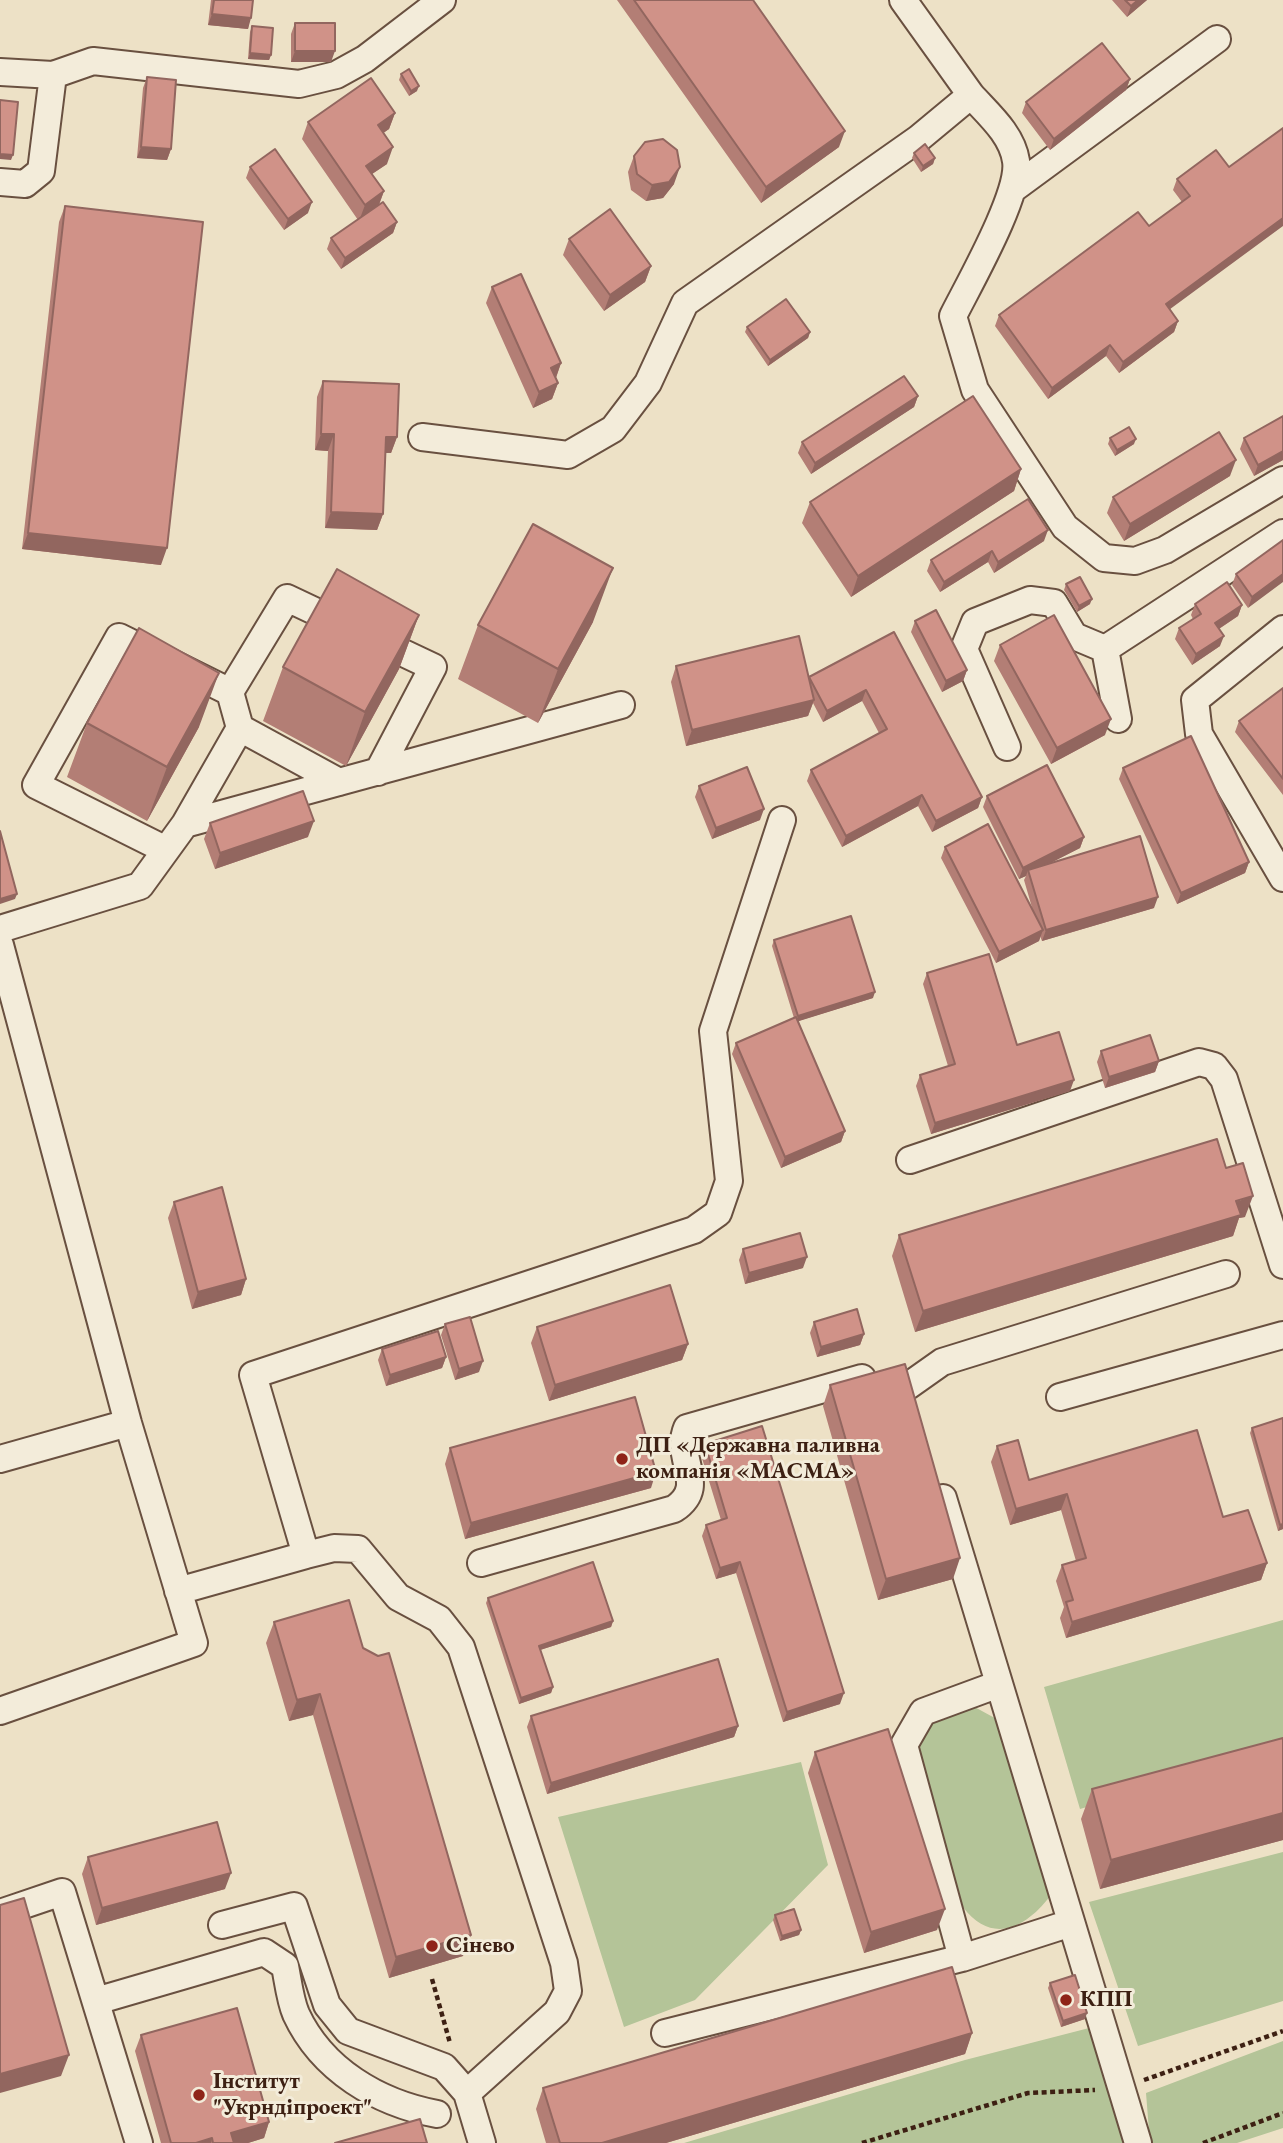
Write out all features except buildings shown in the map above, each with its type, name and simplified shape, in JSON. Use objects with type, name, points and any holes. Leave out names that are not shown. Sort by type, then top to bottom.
[{"type":"lane","points":[[0,72],[53,75],[93,61],[299,84],[336,75],[365,59],[442,0]]},
{"type":"lane","points":[[903,0],[971,95],[1006,135],[1016,162],[1013,190],[953,316],[975,390],[1065,527],[1104,558],[1135,561],[1165,550],[1283,480]]},
{"type":"lane","points":[[1013,190],[1217,39]]},
{"type":"lane","points":[[0,182],[25,184],[40,171],[53,75]]},
{"type":"lane","points":[[422,437],[568,455],[613,429],[648,383],[685,303],[918,139],[971,95]]},
{"type":"lane","points":[[1105,649],[1283,533]]},
{"type":"lane","points":[[339,782],[240,727],[230,692],[287,597],[433,667],[378,772]]},
{"type":"lane","points":[[1007,747],[964,649],[975,622],[1030,600],[1054,603],[1074,636],[1105,649]]},
{"type":"lane","points":[[1283,629],[1195,700],[1199,734],[1283,878]]},
{"type":"lane","points":[[164,849],[36,785],[119,637],[230,692]]},
{"type":"lane","points":[[1105,649],[1118,719]]},
{"type":"lane","points":[[185,824],[621,705]]},
{"type":"lane","points":[[0,929],[140,886],[164,849],[185,824],[240,727]]},
{"type":"lane","points":[[306,1555],[253,1375],[694,1230],[718,1213],[729,1181],[713,1031],[782,820]]},
{"type":"lane","points":[[0,945],[128,1423],[194,1643],[0,1711]]},
{"type":"lane","points":[[910,1160],[1199,1062],[1214,1066],[1224,1079],[1283,1265]]},
{"type":"lane","points":[[908,1386],[943,1362],[1226,1274]]},
{"type":"lane","points":[[1060,1397],[1283,1335]]},
{"type":"lane","points":[[481,1563],[674,1509],[687,1500],[691,1487],[682,1440],[687,1428],[703,1421],[879,1373],[898,1377],[908,1386],[916,1412]]},
{"type":"lane","points":[[0,1460],[128,1423]]},
{"type":"lane","points":[[936,1477],[1138,2143]]},
{"type":"lane","points":[[178,1591],[334,1548],[358,1549],[398,1597],[439,1619],[461,1647],[564,1963],[568,1991],[558,2012],[467,2093]]},
{"type":"lane","points":[[961,1958],[904,1745],[923,1712],[999,1684]]},
{"type":"lane","points":[[0,1913],[62,1892],[139,2143]]},
{"type":"lane","points":[[222,1925],[294,1906],[327,2005],[348,2031],[444,2067],[467,2093],[482,2143]]},
{"type":"lane","points":[[665,2033],[961,1958],[1072,1923]]},
{"type":"lane","points":[[96,2001],[264,1952],[285,1966],[295,2013],[321,2053],[354,2083],[419,2111],[437,2114]]},
{"type":"path","points":[[432,1979],[451,2039],[444,2067]]},
{"type":"path","points":[[862,2143],[1028,2093],[1121,2088],[1283,2031]]},
{"type":"path","points":[[1203,2143],[1283,2113]]},
{"type":"green space","points":[[1283,1620],[1283,1750],[1080,1809],[1044,1687]]},
{"type":"green space","points":[[971,1705],[1002,1722],[1050,1896],[1031,1916],[1009,1928],[986,1926],[974,1919],[958,1900],[919,1767],[918,1741],[926,1724],[942,1712]]},
{"type":"green space","points":[[801,1762],[828,1865],[695,2000],[624,2027],[558,1817]]},
{"type":"green space","points":[[1283,1852],[1283,2001],[1138,2046],[1089,1902]]},
{"type":"green space","points":[[1093,2027],[1124,2143],[684,2143],[965,2060]]},
{"type":"green space","points":[[1283,2041],[1283,2128],[1237,2143],[1150,2143],[1146,2093]]},
{"type":"place","name":"ДП «Державна паливна компанія «МАСМА»","points":[[622,1459]]},
{"type":"place","name":"Сінево","points":[[432,1946]]},
{"type":"place","name":"КПП","points":[[1066,2000]]},
{"type":"place","name":"Інститут \"Укрндіпроект\"","points":[[199,2095]]}]
